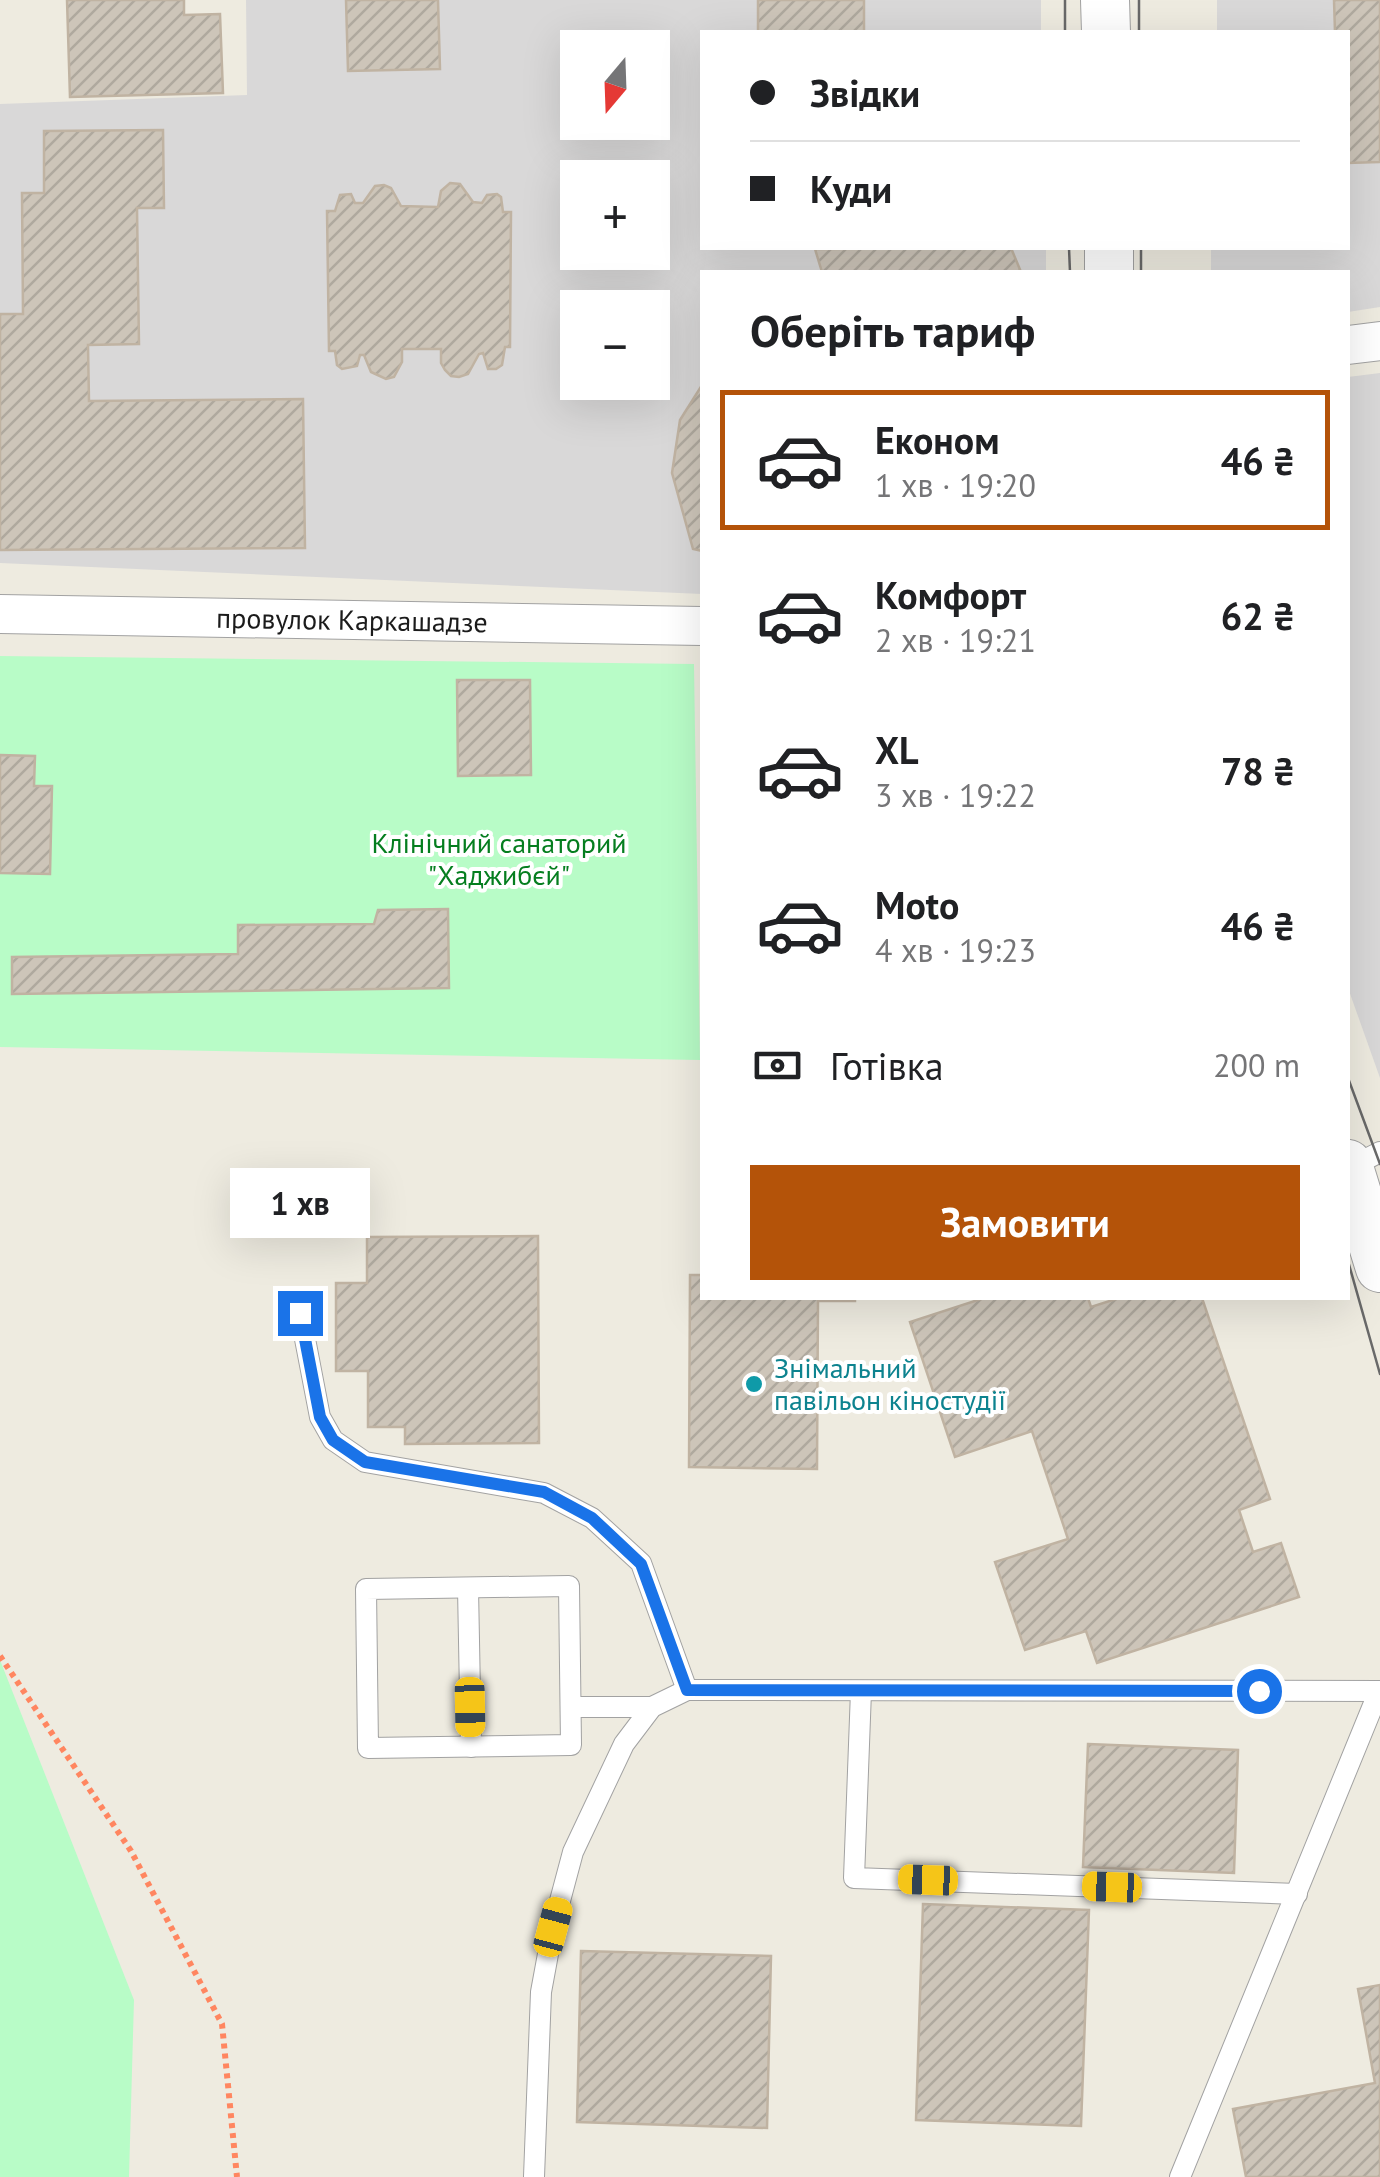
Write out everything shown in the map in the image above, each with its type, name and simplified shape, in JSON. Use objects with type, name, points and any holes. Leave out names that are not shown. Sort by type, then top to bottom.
[{"type":"street","points":[[1106,0],[1106,30]]},
{"type":"street","points":[[1350,345],[1380,340]]},
{"type":"street","name":"провулок Каркашадзе","points":[[0,614],[700,626]]},
{"type":"street","points":[[1350,1172],[1380,1268]]},
{"type":"lane","points":[[1350,1165],[1380,1152]]},
{"type":"lane","points":[[300,1313],[320,1417],[333,1440],[365,1462],[544,1492],[592,1518],[641,1564],[687,1690]]},
{"type":"lane","points":[[569,1586],[571,1708],[571,1745],[368,1748],[366,1589],[569,1586]]},
{"type":"lane","points":[[468,1588],[471,1746]]},
{"type":"lane","points":[[571,1708],[652,1707],[687,1690],[1380,1692],[1180,2177]]},
{"type":"lane","points":[[860,1690],[854,1878],[1297,1894]]},
{"type":"lane","points":[[534,2177],[541,1992],[553,1927],[573,1852],[624,1744],[652,1707]]},
{"type":"path","points":[[0,1656],[131,1851],[222,2024],[237,2177]]},
{"type":"shaded area","points":[[246,0],[1041,0],[1041,30],[700,30],[700,250],[1046,250],[1046,270],[700,270],[700,594],[0,563],[0,104],[247,95]]},
{"type":"shaded area","points":[[1217,0],[1380,0],[1380,307],[1350,312],[1350,270],[1211,270],[1211,250],[1350,250],[1350,30],[1217,30]]},
{"type":"shaded area","points":[[1380,373],[1380,1078],[1350,994],[1350,377]]},
{"type":"green space","name":"Клінічний санаторий \"Хаджибєй\"","points":[[0,656],[694,664],[700,1060],[0,1047]]},
{"type":"green space","points":[[0,1660],[134,2000],[129,2177],[0,2177]]},
{"type":"building","points":[[67,0],[184,0],[184,15],[220,14],[223,93],[70,97]]},
{"type":"building","points":[[346,0],[438,0],[440,69],[348,71]]},
{"type":"building","points":[[758,0],[864,0],[864,30],[758,30]]},
{"type":"building","points":[[1334,0],[1380,0],[1380,162],[1350,163],[1350,30],[1335,30]]},
{"type":"building","points":[[163,130],[164,208],[137,208],[139,344],[88,345],[89,401],[303,399],[305,548],[0,550],[0,314],[23,314],[22,193],[44,193],[44,131]]},
{"type":"building","points":[[450,183],[460,184],[473,202],[482,203],[487,195],[497,194],[503,212],[511,212],[510,347],[505,347],[502,365],[488,369],[483,353],[468,374],[451,376],[441,363],[441,349],[402,349],[402,362],[394,377],[386,379],[371,372],[364,355],[360,355],[357,366],[342,369],[337,365],[335,351],[329,351],[327,211],[335,211],[340,195],[351,194],[355,203],[363,203],[375,186],[384,185],[391,188],[401,206],[438,207],[441,191]]},
{"type":"building","points":[[815,250],[1012,250],[1020,270],[821,270]]},
{"type":"building","points":[[700,388],[700,551],[693,549],[672,473],[680,420]]},
{"type":"building","points":[[457,680],[530,680],[531,775],[458,776]]},
{"type":"building","points":[[0,755],[35,756],[34,786],[52,786],[50,874],[0,873]]},
{"type":"building","points":[[448,909],[449,988],[12,994],[12,957],[238,954],[238,925],[374,924],[378,910]]},
{"type":"building","points":[[538,1236],[539,1443],[405,1444],[405,1427],[368,1427],[368,1371],[336,1371],[336,1283],[367,1283],[367,1237]]},
{"type":"building","name":"Знімальний павільон кіностудії","points":[[690,1275],[700,1275],[700,1300],[855,1300],[818,1301],[817,1469],[689,1467]]},
{"type":"building","points":[[978,1300],[1089,1300],[1091,1307],[1113,1300],[1203,1300],[1270,1499],[1239,1510],[1253,1552],[1281,1543],[1299,1597],[1097,1663],[1086,1631],[1025,1650],[995,1562],[1068,1539],[1032,1431],[955,1457],[910,1322]]},
{"type":"building","points":[[1088,1744],[1238,1750],[1234,1873],[1083,1867]]},
{"type":"building","points":[[923,1904],[1089,1910],[1081,2126],[916,2120]]},
{"type":"building","points":[[581,1951],[771,1956],[767,2128],[577,2122]]},
{"type":"building","points":[[1380,1985],[1380,2177],[1246,2177],[1233,2109],[1375,2083],[1358,1989]]},
{"type":"tram line","points":[[1065,0],[1065,30]]},
{"type":"tram line","points":[[1139,0],[1139,30]]},
{"type":"tram line","points":[[1069,250],[1070,270]]},
{"type":"tram line","points":[[1141,250],[1141,270]]},
{"type":"tram line","points":[[1350,1083],[1380,1164]]},
{"type":"tram line","points":[[1350,1268],[1380,1374]]},
{"type":"place","name":"Знімальний павільон кіностудії","points":[[754,1384]]},
{"type":"route","points":[[300,1313],[320,1417],[333,1440],[365,1462],[544,1492],[592,1518],[641,1564],[687,1690],[1259,1691]]}]
